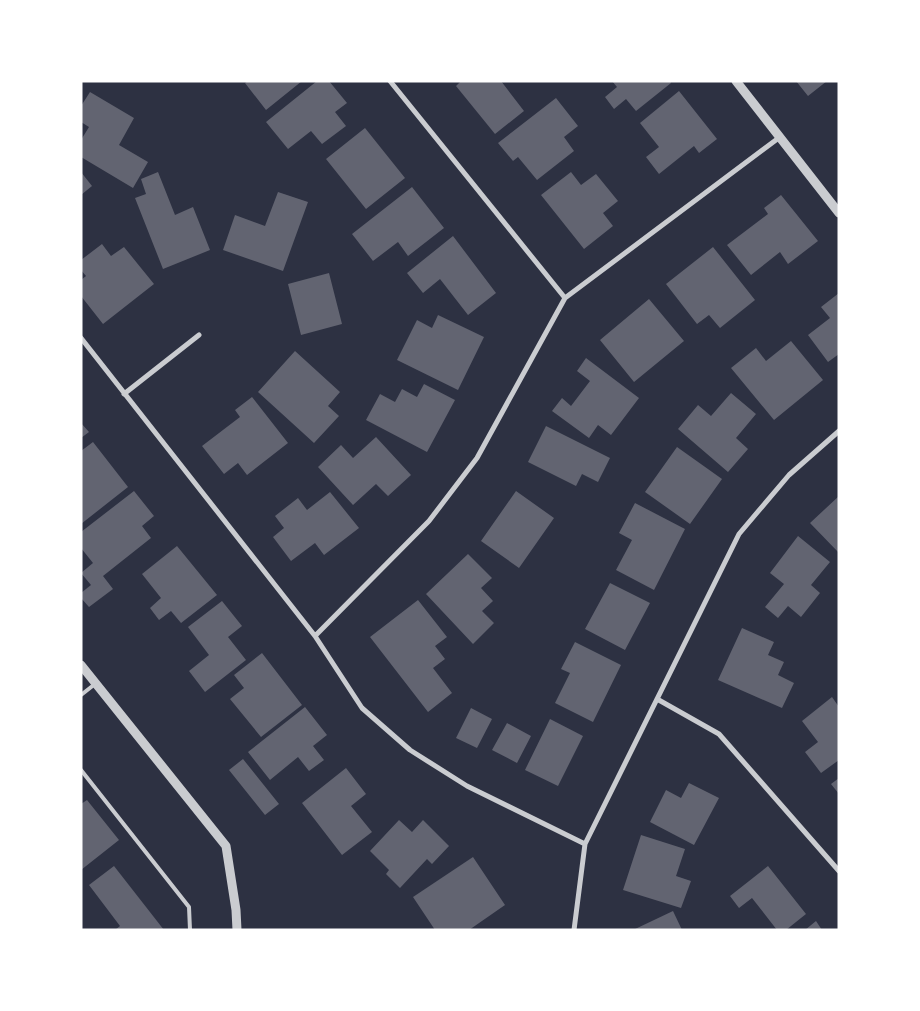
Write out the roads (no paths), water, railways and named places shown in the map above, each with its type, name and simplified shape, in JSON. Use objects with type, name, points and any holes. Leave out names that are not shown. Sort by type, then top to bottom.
[{"type":"street","points":[[390,81],[565,298]]},
{"type":"street","points":[[736,81],[839,213]]},
{"type":"street","points":[[315,636],[429,521],[477,458],[565,298],[780,137]]},
{"type":"street","points":[[124,394],[199,335]]},
{"type":"street","points":[[81,338],[315,636],[362,708],[410,750],[468,786],[585,844]]},
{"type":"street","points":[[574,930],[585,844],[738,534],[789,475],[839,430]]},
{"type":"street","points":[[81,666],[226,846],[236,910],[237,930]]},
{"type":"street","points":[[656,699],[719,734],[839,871]]},
{"type":"lane","points":[[81,695],[96,684]]},
{"type":"lane","points":[[81,770],[190,907],[190,930]]}]
